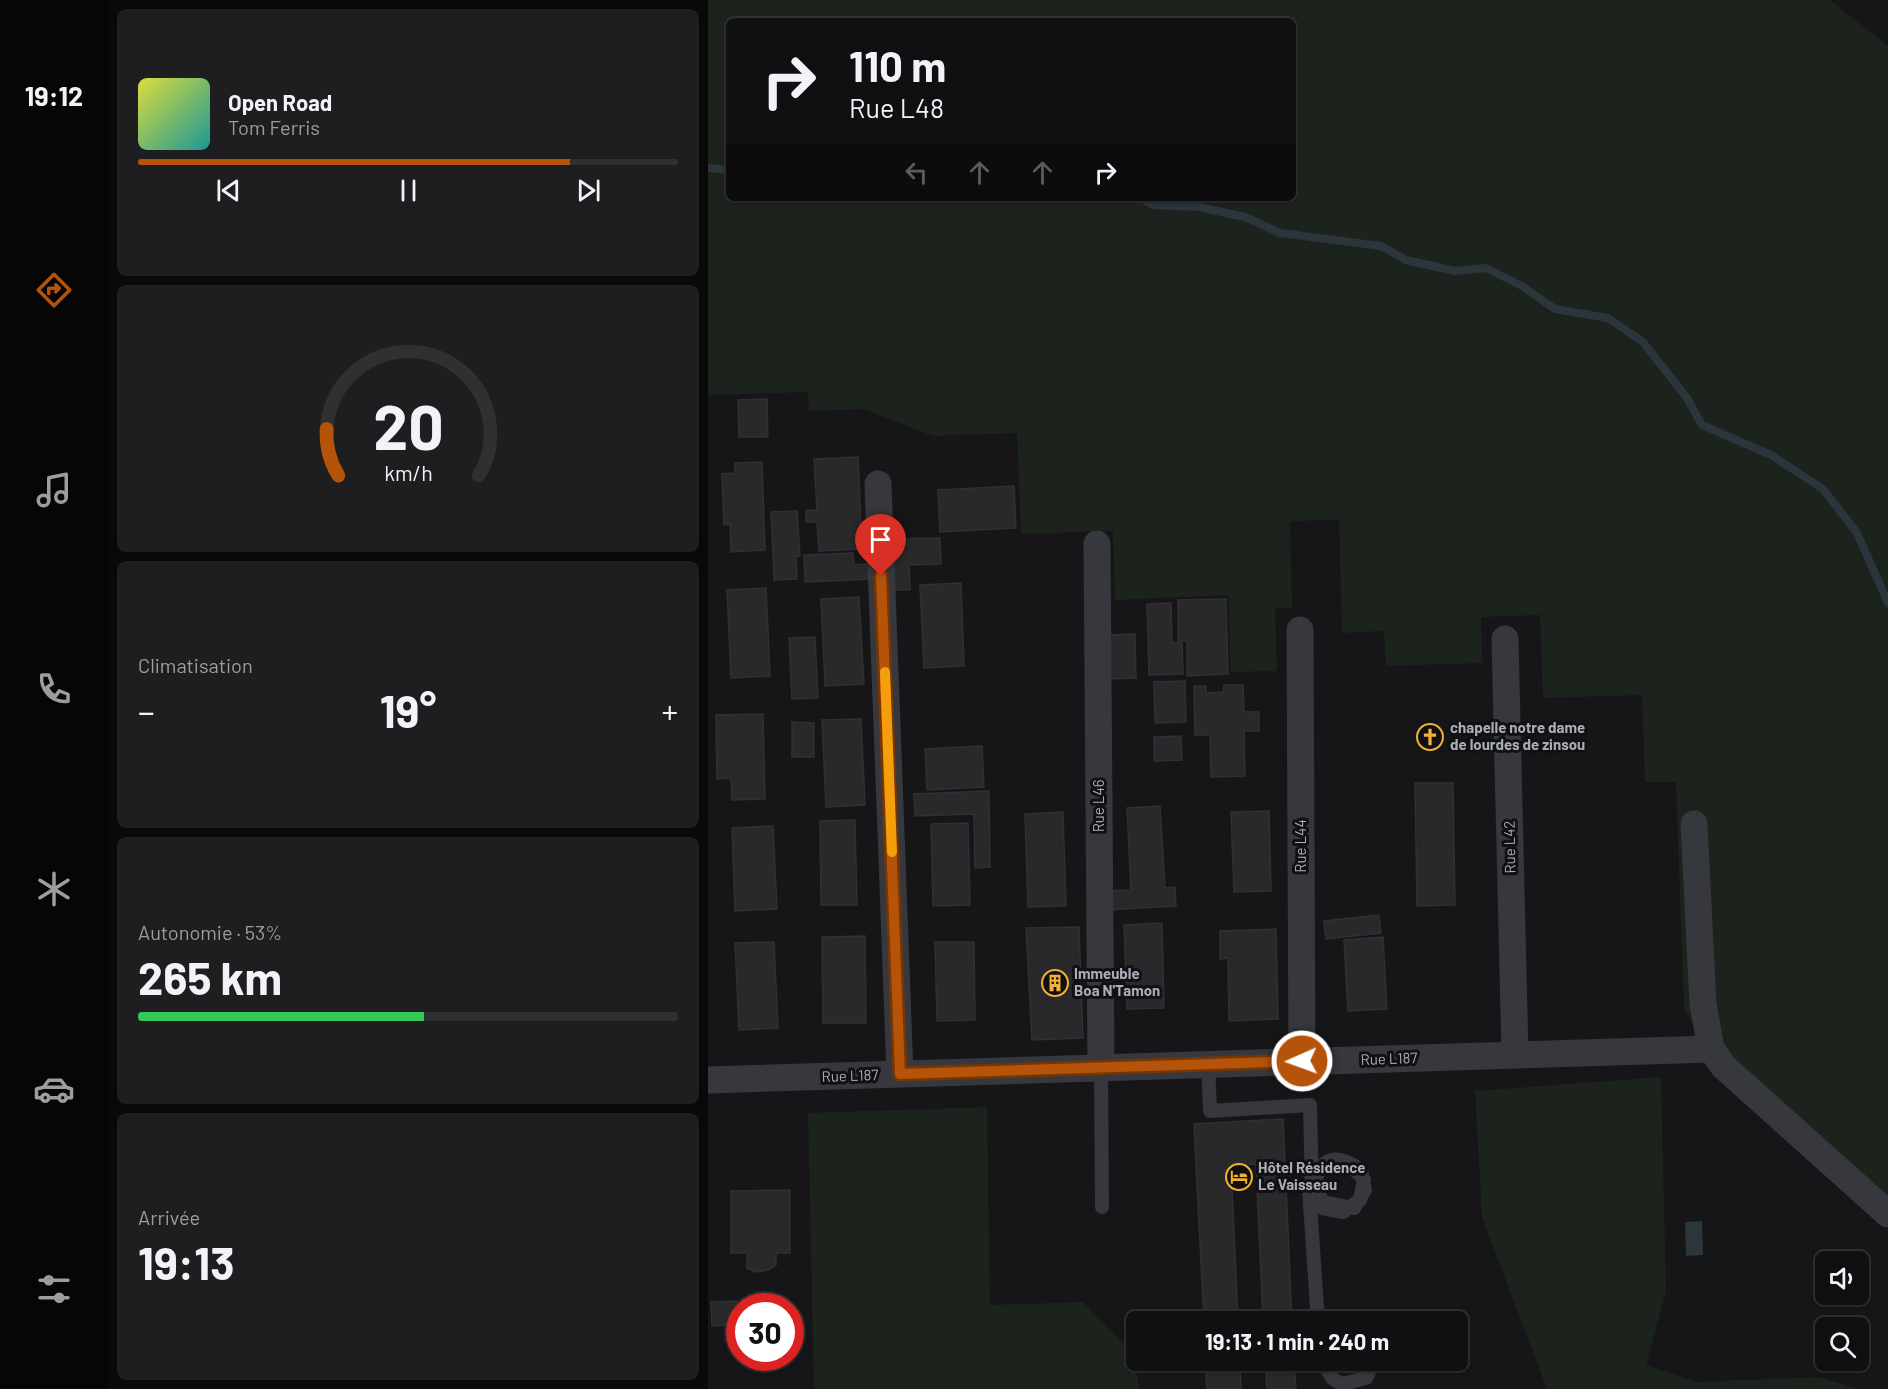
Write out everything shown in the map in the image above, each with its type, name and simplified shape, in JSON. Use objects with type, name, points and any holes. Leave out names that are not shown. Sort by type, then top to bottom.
[{"type":"street","points":[[878,484],[900,1074]]},
{"type":"street","name":"Rue L46","points":[[1097,544],[1101,1068]]},
{"type":"street","name":"Rue L44","points":[[1300,630],[1302,1061]]},
{"type":"street","name":"Rue L42","points":[[1505,639],[1515,1055]]},
{"type":"street","points":[[1694,824],[1703,1004],[1711,1049],[1724,1067],[1888,1214]]},
{"type":"street","name":"Rue L187","points":[[708,1080],[1711,1049]]},
{"type":"lane","points":[[1208,1064],[1210,1111],[1310,1105],[1312,1194],[1322,1208],[1344,1212],[1349,1208]]},
{"type":"lane","points":[[1101,1068],[1102,1207]]},
{"type":"lane","points":[[1317,1311],[1309,1189],[1316,1169],[1331,1160],[1348,1161],[1361,1170],[1363,1178]]},
{"type":"lane","points":[[1349,1208],[1323,1202],[1315,1186],[1316,1177],[1321,1168],[1340,1163],[1355,1169],[1363,1178]]},
{"type":"lane","points":[[1360,1198],[1364,1182]]},
{"type":"lane","points":[[1360,1198],[1365,1190],[1364,1182]]},
{"type":"lane","points":[[1328,1371],[1333,1379],[1342,1384],[1366,1378],[1370,1371]]},
{"type":"shaded area","points":[[708,0],[1830,0],[1888,46],[1888,1218],[1730,1070],[1684,1010],[1676,782],[1645,782],[1642,695],[1543,698],[1540,615],[1481,617],[1482,663],[1386,666],[1384,631],[1342,633],[1339,520],[1290,521],[1292,608],[1275,609],[1277,671],[1231,672],[1228,595],[1115,600],[1113,531],[1021,534],[1017,433],[933,436],[863,409],[809,411],[808,392],[708,395]]},
{"type":"shaded area","points":[[1661,1077],[1666,1291],[1646,1365],[1697,1382],[1819,1377],[1858,1389],[1547,1389],[1482,1217],[1475,1091]]},
{"type":"shaded area","points":[[987,1107],[990,1305],[1083,1302],[1126,1346],[1126,1371],[1136,1371],[1139,1389],[814,1389],[808,1113]]},
{"type":"shaded area","points":[[1702,1221],[1703,1255],[1686,1256],[1685,1222]]},
{"type":"building","points":[[767,399],[768,437],[739,437],[738,400]]},
{"type":"building","points":[[858,457],[862,549],[819,551],[817,522],[806,522],[806,511],[817,510],[814,459]]},
{"type":"building","points":[[762,462],[765,550],[731,552],[730,524],[724,525],[722,474],[735,473],[735,463]]},
{"type":"building","points":[[1014,486],[1016,528],[940,532],[938,490]]},
{"type":"building","points":[[797,511],[800,556],[796,556],[797,579],[774,580],[771,512]]},
{"type":"building","points":[[940,538],[941,564],[909,565],[910,590],[888,590],[887,539]]},
{"type":"building","points":[[853,553],[854,565],[873,563],[874,579],[805,582],[804,555]]},
{"type":"building","points":[[961,583],[964,666],[924,668],[920,585]]},
{"type":"building","points":[[766,588],[770,676],[731,678],[727,590]]},
{"type":"building","points":[[859,597],[864,684],[825,686],[821,599]]},
{"type":"building","points":[[1226,599],[1228,674],[1187,676],[1187,641],[1178,641],[1178,600]]},
{"type":"building","points":[[1171,603],[1172,643],[1182,643],[1183,674],[1149,675],[1147,604]]},
{"type":"building","points":[[1135,634],[1136,678],[1109,679],[1108,635]]},
{"type":"building","points":[[815,637],[818,698],[792,699],[789,638]]},
{"type":"building","points":[[1185,681],[1186,722],[1155,723],[1154,682]]},
{"type":"building","points":[[1224,685],[1243,685],[1244,712],[1259,712],[1259,731],[1244,731],[1245,776],[1211,777],[1210,735],[1195,735],[1194,686],[1206,686],[1206,693],[1223,692]]},
{"type":"building","points":[[763,714],[765,799],[732,800],[731,778],[717,779],[716,715]]},
{"type":"building","points":[[861,719],[865,805],[826,807],[822,720]]},
{"type":"building","points":[[792,722],[814,723],[814,757],[792,757]]},
{"type":"building","points":[[1181,736],[1182,760],[1154,761],[1154,737]]},
{"type":"building","points":[[982,746],[984,787],[927,790],[925,749]]},
{"type":"building","points":[[1415,783],[1453,783],[1455,905],[1417,906]]},
{"type":"building","points":[[989,791],[990,867],[975,868],[974,814],[915,816],[914,794]]},
{"type":"building","points":[[1160,806],[1165,888],[1175,887],[1176,906],[1107,910],[1105,891],[1131,890],[1127,808]]},
{"type":"building","points":[[1269,811],[1271,891],[1234,892],[1231,812]]},
{"type":"building","points":[[1063,812],[1066,906],[1028,907],[1025,814]]},
{"type":"building","points":[[855,820],[857,905],[821,905],[820,821]]},
{"type":"building","points":[[968,823],[970,905],[933,906],[931,824]]},
{"type":"building","points":[[773,826],[777,909],[735,911],[732,828]]},
{"type":"building","points":[[1379,915],[1381,933],[1326,939],[1324,921]]},
{"type":"building","points":[[1162,923],[1164,1008],[1127,1009],[1124,925]]},
{"type":"building","name":"Immeuble Boa N'Tamon","points":[[1079,927],[1083,1038],[1032,1040],[1026,928]]},
{"type":"building","points":[[1276,929],[1278,1019],[1229,1021],[1228,958],[1220,959],[1220,931]]},
{"type":"building","points":[[865,936],[866,1023],[823,1023],[822,937]]},
{"type":"building","points":[[1383,937],[1387,1009],[1348,1011],[1344,940]]},
{"type":"building","points":[[774,942],[778,1028],[739,1030],[735,943]]},
{"type":"building","points":[[935,942],[974,942],[975,1020],[937,1021]]},
{"type":"building","points":[[1283,1119],[1292,1311],[1263,1311],[1256,1164],[1231,1165],[1238,1311],[1203,1311],[1194,1124]]},
{"type":"building","points":[[790,1190],[790,1253],[776,1253],[776,1265],[768,1270],[756,1272],[747,1268],[747,1253],[731,1253],[731,1191]]},
{"type":"building","points":[[726,1301],[726,1325],[712,1326],[711,1302]]},
{"type":"building","points":[[1206,1371],[1240,1371],[1241,1389],[1207,1389]]},
{"type":"building","points":[[1266,1371],[1295,1371],[1296,1389],[1267,1389]]},
{"type":"waterway","points":[[708,168],[726,170]]},
{"type":"waterway","points":[[1146,201],[1153,205],[1199,207],[1245,217],[1280,233],[1381,246],[1406,260],[1455,271],[1486,268],[1522,286],[1555,309],[1608,318],[1643,342],[1687,398],[1702,425],[1771,455],[1823,489],[1857,533],[1888,603]]},
{"type":"slow traffic","points":[[885,672],[892,852]]},
{"type":"place","name":"chapelle notre dame de lourdes de zinsou","points":[[1430,737]]},
{"type":"place","name":"Immeuble Boa N'Tamon","points":[[1055,983]]},
{"type":"place","name":"Hôtel Résidence Le Vaisseau","points":[[1239,1177]]},
{"type":"route","points":[[881,576],[900,1074],[1302,1061]]}]
